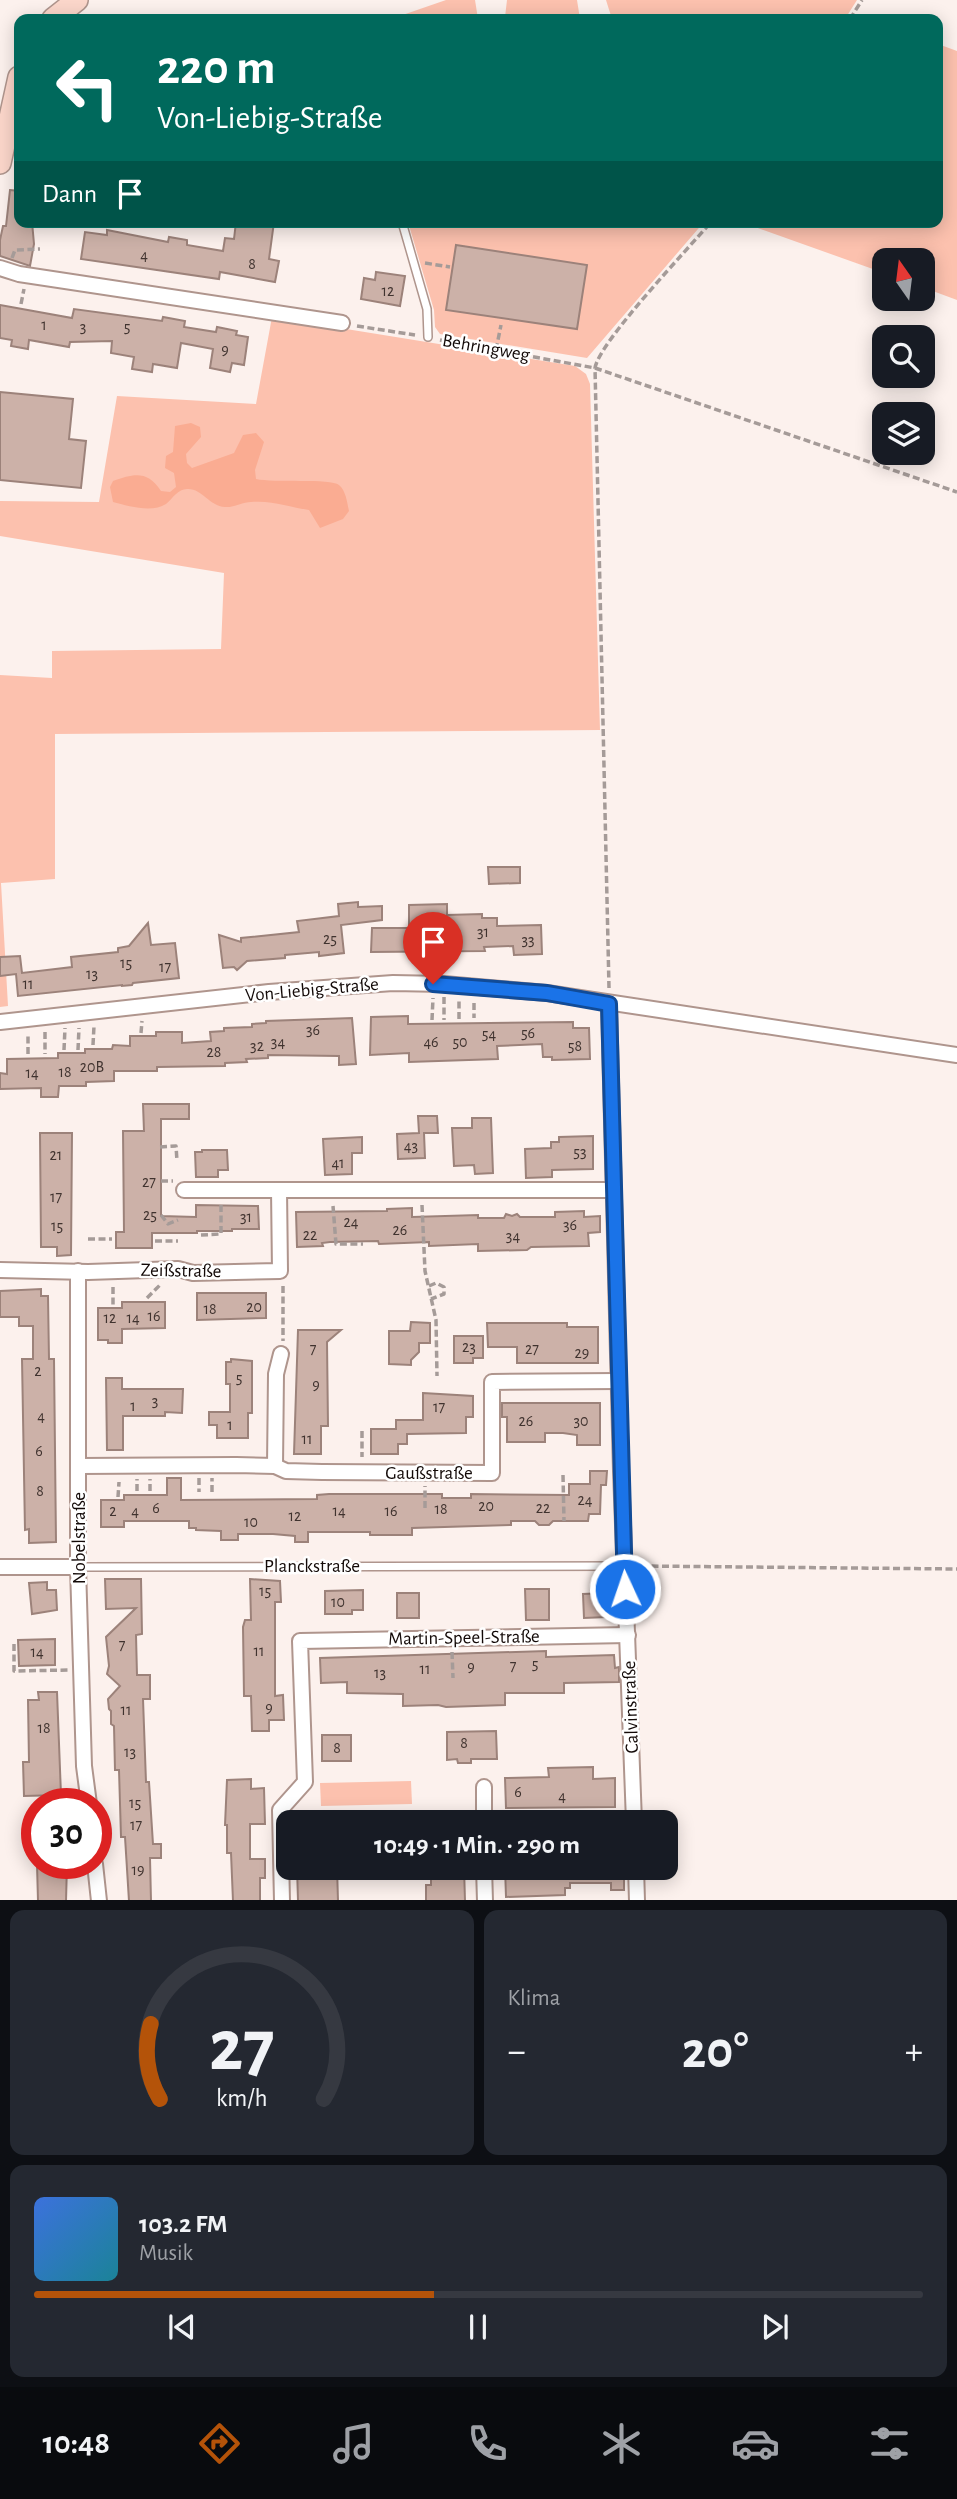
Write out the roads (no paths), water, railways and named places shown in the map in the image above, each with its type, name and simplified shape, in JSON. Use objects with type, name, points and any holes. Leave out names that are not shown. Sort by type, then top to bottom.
[{"type":"main road","points":[[59,14],[77,0]]},
{"type":"main road","points":[[0,163],[14,100]]},
{"type":"street","points":[[4,269],[27,275],[342,323]]},
{"type":"street","name":"Von-Liebig-Straße","points":[[0,1022],[312,988],[393,983],[438,984],[547,993],[957,1055]]},
{"type":"street","name":"Calvinstraße","points":[[609,1004],[618,1381],[634,1810]]},
{"type":"street","points":[[181,1186],[222,1190],[613,1190]]},
{"type":"street","name":"Zeißstraße","points":[[0,1270],[176,1269],[193,1273],[280,1271],[279,1190]]},
{"type":"street","name":"Nobelstraße","points":[[78,1271],[78,1567],[87,1788]]},
{"type":"street","points":[[275,1466],[276,1374],[281,1354]]},
{"type":"street","name":"Gaußstraße","points":[[80,1466],[275,1466],[286,1471],[492,1473],[492,1382],[618,1381]]},
{"type":"street","name":"Planckstraße","points":[[0,1567],[78,1567]]},
{"type":"street","name":"Martin-Speel-Straße","points":[[282,1900],[280,1810],[305,1782],[300,1640],[628,1635]]},
{"type":"street","points":[[484,1787],[484,1810]]},
{"type":"street","points":[[97,1879],[99,1900]]},
{"type":"street","points":[[484,1880],[485,1900]]},
{"type":"street","points":[[636,1880],[637,1900]]},
{"type":"lane","points":[[404,228],[427,309],[428,337]]},
{"type":"lane","name":"Planckstraße","points":[[78,1567],[624,1566]]}]
